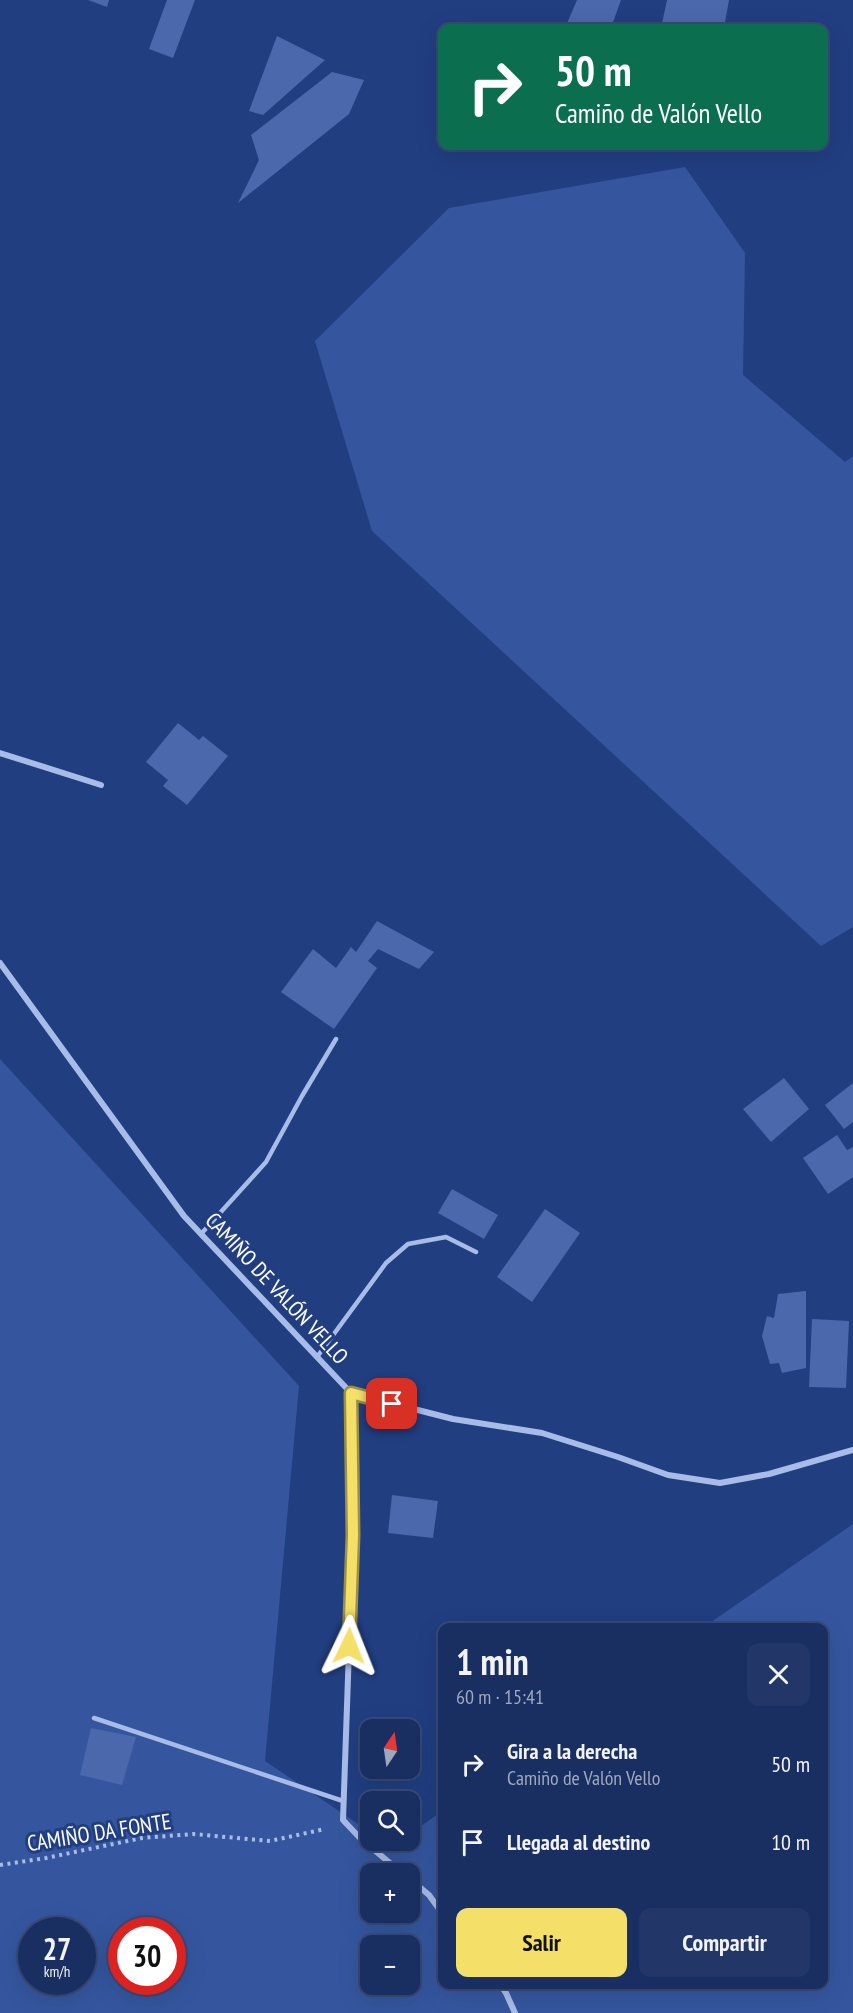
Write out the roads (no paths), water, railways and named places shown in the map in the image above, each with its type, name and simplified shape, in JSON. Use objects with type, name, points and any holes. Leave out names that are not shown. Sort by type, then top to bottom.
[{"type":"street","points":[[0,753],[101,785]]},
{"type":"street","name":"CAMIÑO DE VALÓN VELLO","points":[[0,963],[184,1216],[351,1393],[453,1419],[542,1433],[668,1475],[720,1483],[769,1474],[853,1450]]},
{"type":"street","points":[[351,1393],[353,1535],[343,1821],[390,1863]]},
{"type":"street","points":[[420,1887],[438,1907]]},
{"type":"street","points":[[503,1989],[515,2013]]},
{"type":"lane","points":[[201,1234],[266,1162],[336,1039]]},
{"type":"lane","points":[[317,1357],[386,1263],[408,1244],[446,1237],[477,1252]]},
{"type":"lane","points":[[94,1718],[343,1801]]}]
